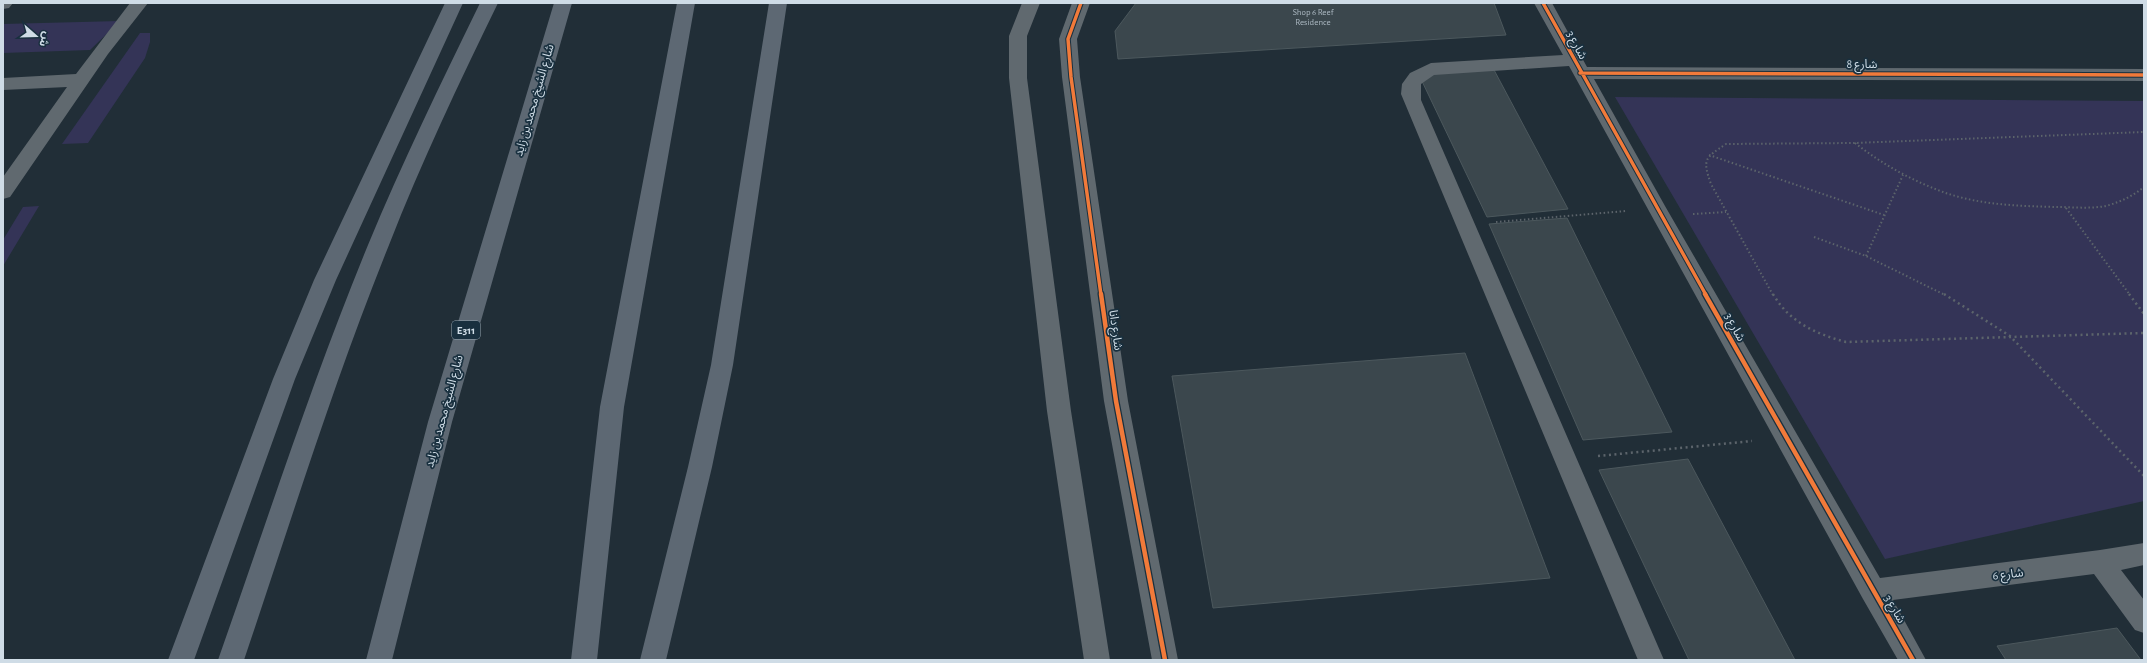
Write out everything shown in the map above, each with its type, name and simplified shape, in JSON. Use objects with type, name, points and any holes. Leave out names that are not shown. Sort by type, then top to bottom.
[{"type":"highway","points":[[181,660],[284,379],[325,280],[454,3]]},
{"type":"highway","points":[[231,660],[329,376],[364,280],[404,185],[489,3]]},
{"type":"highway","name":"شارع الشيخ محمد بن زايد","points":[[379,660],[440,422],[563,3]]},
{"type":"highway","points":[[584,660],[612,407],[686,3]]},
{"type":"highway","points":[[653,660],[700,467],[722,365],[778,3]]},
{"type":"street","points":[[5,187],[80,80],[139,3]]},
{"type":"street","points":[[1031,3],[1018,36],[1018,78],[1059,411],[1096,660]]},
{"type":"street","name":"شارع دانا","points":[[1081,3],[1068,38],[1071,77],[1116,401],[1165,660]]},
{"type":"street","name":"شارع 3","points":[[1543,3],[1656,208],[1872,591],[1913,660]]},
{"type":"street","name":"شارع 8","points":[[1651,660],[1412,100],[1409,90],[1412,81],[1420,73],[1431,69],[1444,67],[1577,66],[2144,75]]},
{"type":"street","points":[[3,84],[80,80]]},
{"type":"street","name":"شارع 6","points":[[1872,591],[2100,562],[2144,554]]},
{"type":"street","points":[[2100,562],[2144,621]]},
{"type":"path","points":[[2144,132],[1854,143],[1726,144],[1709,155],[1705,168],[1711,184],[1776,300],[1793,319],[1818,334],[1846,342],[2144,333]]},
{"type":"path","points":[[1854,143],[1884,165],[1931,188],[1960,197],[1990,203],[2066,207],[2104,206],[2134,196],[2144,187]]},
{"type":"path","points":[[1709,155],[1884,215]]},
{"type":"path","points":[[1866,256],[1902,175]]},
{"type":"path","points":[[2066,207],[2144,314]]},
{"type":"path","points":[[1466,224],[1656,208]]},
{"type":"path","points":[[1814,237],[1866,256],[1934,288],[2010,336],[2144,476]]},
{"type":"path","points":[[1566,459],[1786,438]]},
{"type":"shaded area","points":[[120,21],[90,50],[3,53],[3,24]]},
{"type":"shaded area","points":[[140,33],[150,33],[150,42],[145,58],[88,143],[62,144]]},
{"type":"shaded area","points":[[1615,97],[2144,101],[2144,501],[1885,559]]},
{"type":"shaded area","points":[[39,206],[3,266],[3,240],[23,207]]},
{"type":"building","points":[[1136,3],[1494,3],[1506,35],[1118,59],[1115,31]]},
{"type":"building","points":[[1493,68],[1568,209],[1487,217],[1419,75]]},
{"type":"building","points":[[1567,218],[1672,432],[1583,440],[1489,224]]},
{"type":"building","points":[[1465,353],[1550,578],[1213,608],[1172,376]]},
{"type":"building","points":[[1688,459],[1795,660],[1689,660],[1599,470]]},
{"type":"building","points":[[2117,628],[2141,660],[2006,660],[1997,646]]},
{"type":"cycle path","points":[[1081,3],[1068,39],[1071,77],[1116,401],[1165,660]]},
{"type":"cycle path","points":[[1543,3],[1656,208],[1913,660]]},
{"type":"cycle path","points":[[1580,73],[2144,75]]}]
